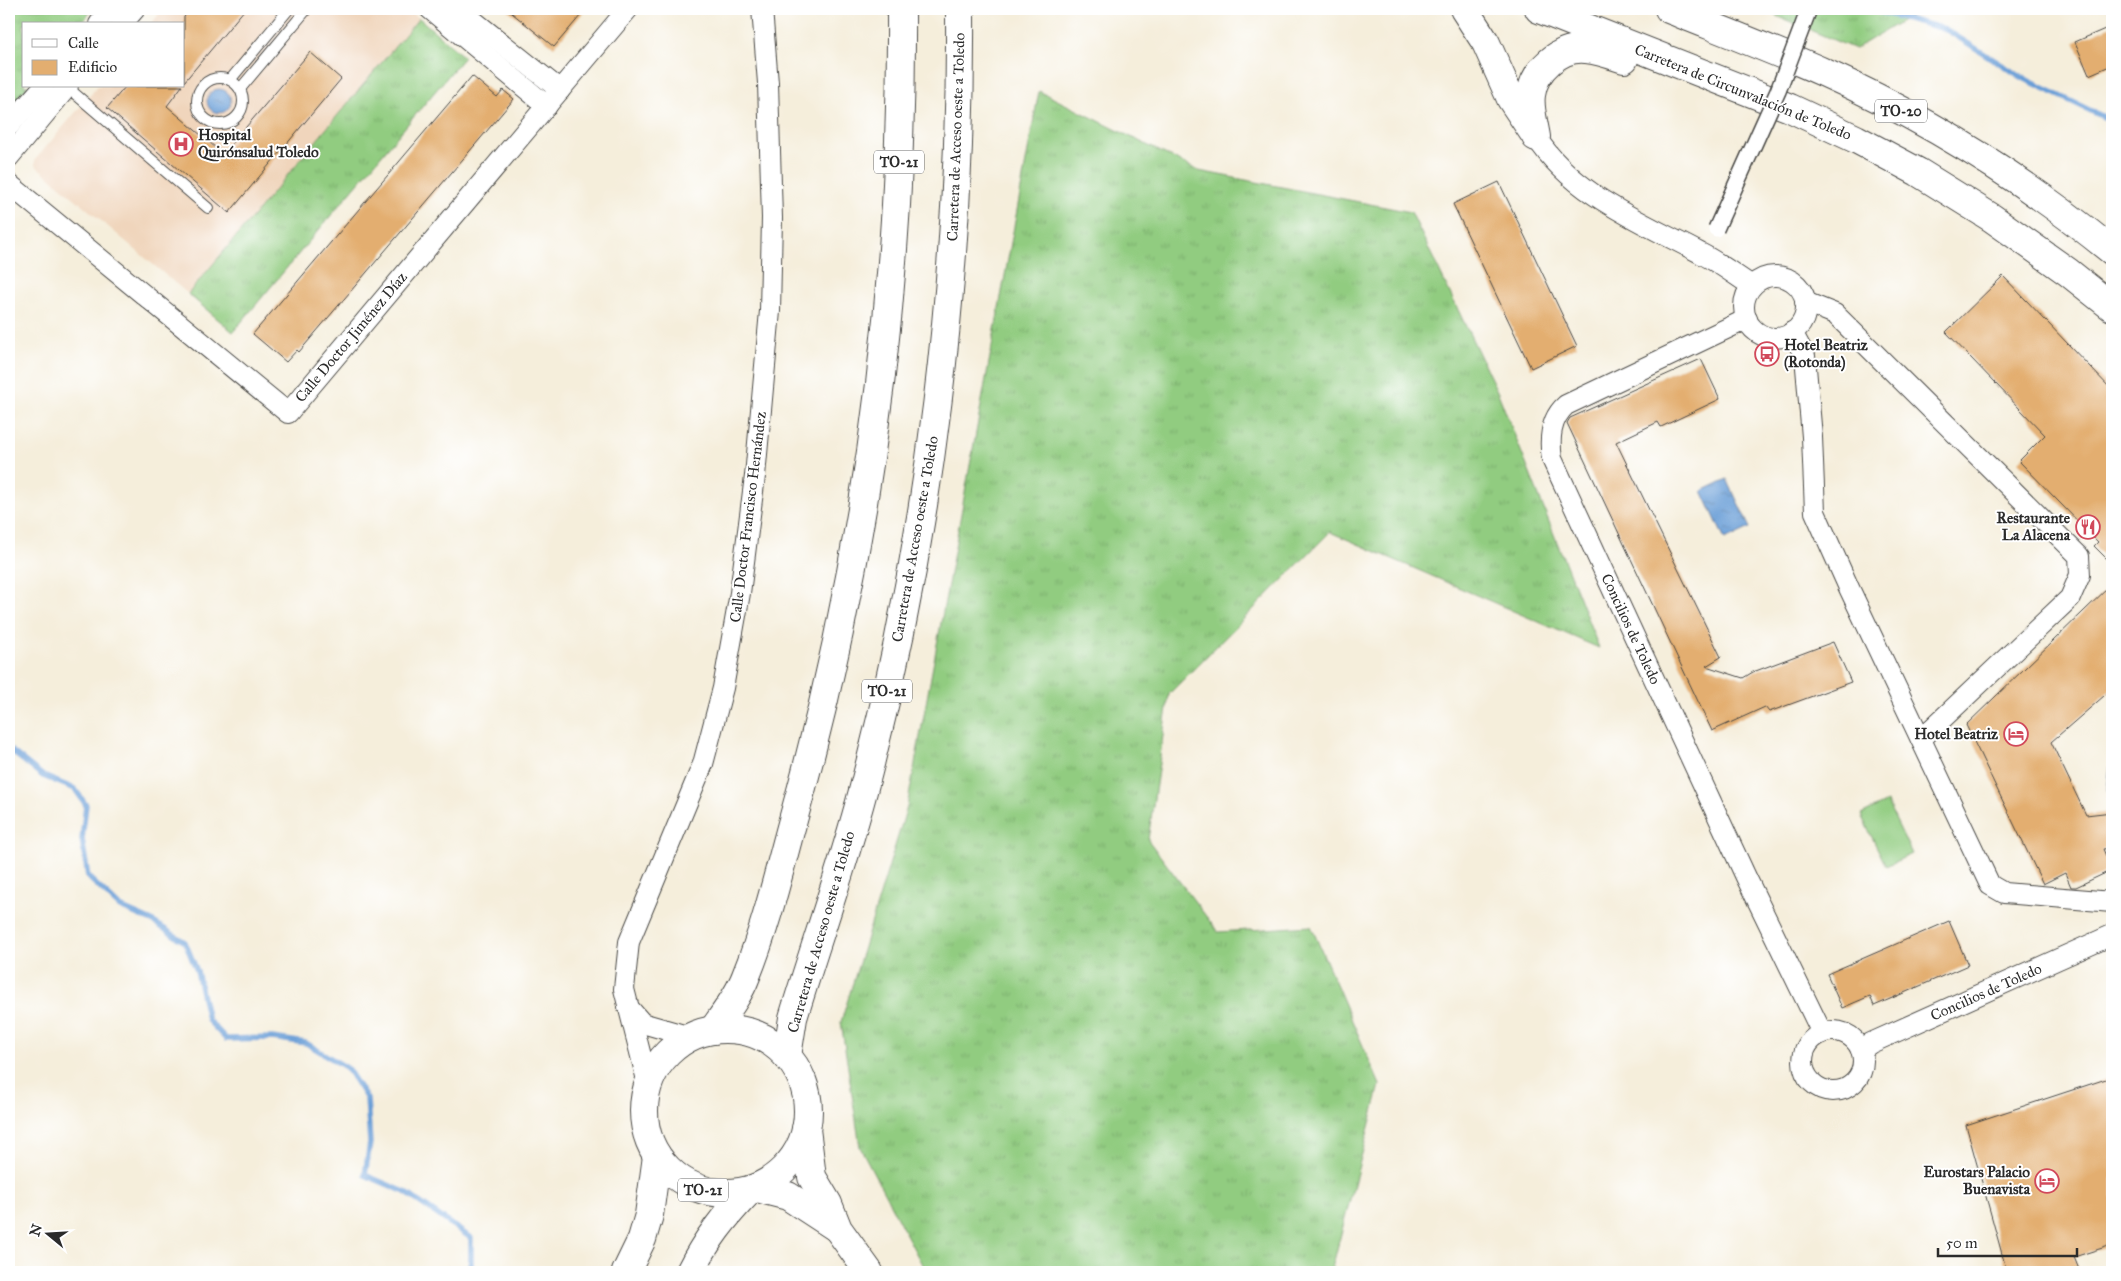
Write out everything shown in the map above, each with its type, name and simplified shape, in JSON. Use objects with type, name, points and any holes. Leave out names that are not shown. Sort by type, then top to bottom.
[{"type":"main road","name":"Carretera de Acceso oeste a Toledo","points":[[702,1033],[729,1029],[746,1031],[768,1040],[787,1056],[801,1078],[808,1103],[806,1129],[800,1148],[789,1164],[774,1178],[753,1189],[728,1194],[701,1189],[688,1184],[670,1172],[656,1156],[648,1139],[644,1121],[644,1102],[648,1084],[658,1064],[672,1048],[702,1033],[728,1009],[749,968],[769,905],[811,754],[838,641],[879,401],[888,316],[899,162],[902,9]]},
{"type":"main road","name":"Carretera de Acceso oeste a Toledo","points":[[787,1056],[793,1018],[863,790],[904,613],[920,519],[932,444],[947,317],[956,167],[960,9]]},
{"type":"main road","points":[[1464,9],[1486,42],[1511,99],[1536,137]]},
{"type":"main road","name":"Carretera de Circunvalación de Toledo","points":[[1539,9],[1790,108],[1856,138],[1918,172],[1992,218],[2068,272],[2112,307]]},
{"type":"main road","name":"TO-20","points":[[1669,9],[1824,73],[1912,117],[1973,152],[2027,187],[2082,226],[2112,251]]},
{"type":"main road","points":[[1536,137],[1530,96],[1533,83],[1539,71],[1565,52],[1584,48],[1611,54],[1680,79],[1738,88]]},
{"type":"main road","points":[[806,1129],[812,1177],[828,1204],[838,1229],[869,1272]]},
{"type":"main road","name":"Carretera de Acceso oeste a Toledo","points":[[626,1272],[642,1239],[649,1215],[656,1156]]},
{"type":"main road","name":"Carretera de Acceso oeste a Toledo","points":[[690,1272],[702,1247],[724,1218],[753,1189]]},
{"type":"main road","points":[[753,1189],[788,1196],[838,1229]]},
{"type":"street","points":[[101,22],[112,9]]},
{"type":"street","points":[[124,22],[135,9]]},
{"type":"street","points":[[430,9],[547,106]]},
{"type":"street","points":[[459,9],[560,90]]},
{"type":"street","name":"Calle Doctor Jiménez Díaz","points":[[9,184],[288,413],[628,9]]},
{"type":"street","name":"Calle Doctor Francisco Hernández","points":[[648,1084],[624,990],[629,942],[703,764],[723,688],[740,592],[755,476],[770,312],[772,218],[768,83],[762,9]]},
{"type":"street","points":[[1716,229],[1778,91],[1809,9]]},
{"type":"street","points":[[9,126],[42,88]]},
{"type":"street","points":[[9,157],[67,88]]},
{"type":"street","points":[[1536,137],[1561,169],[1598,198],[1702,254],[1752,286]]},
{"type":"street","points":[[1769,276],[1788,278],[1803,292],[1805,302],[1803,319],[1792,332],[1773,338],[1762,335],[1753,328],[1747,319],[1744,302],[1752,286],[1759,280],[1769,276]]},
{"type":"street","points":[[1805,302],[1835,314],[2079,556],[2080,575],[2070,598],[1921,739]]},
{"type":"street","name":"Concilios de Toledo","points":[[1747,319],[1566,405],[1554,420],[1550,444],[1552,459],[1572,503],[1742,869],[1822,1033]]},
{"type":"street","points":[[1792,332],[1805,356],[1812,437],[1815,512],[1990,885],[2004,893],[2112,902]]},
{"type":"street","name":"Concilios de Toledo","points":[[1861,1050],[1872,1043],[2112,935]]},
{"type":"street","points":[[628,1007],[642,1023],[702,1033]]},
{"type":"street","points":[[1840,1032],[1856,1042],[1861,1050],[1862,1069],[1852,1084],[1834,1091],[1816,1086],[1804,1072],[1802,1062],[1807,1044],[1822,1033],[1840,1032]]},
{"type":"lane","points":[[230,80],[288,9]]},
{"type":"lane","points":[[240,89],[307,9]]},
{"type":"lane","points":[[213,78],[230,80],[240,89],[243,105],[235,119],[228,124],[211,124],[199,113],[196,104],[200,88],[213,78]]},
{"type":"lane","points":[[69,88],[208,208]]},
{"type":"shaded area","name":"Hospital Quirónsalud Toledo","points":[[163,9],[407,9],[419,18],[188,294],[35,165],[35,160],[96,88],[185,88],[185,22],[153,22]]},
{"type":"green space","points":[[9,9],[93,9],[83,22],[22,22],[22,88],[26,88],[9,109]]},
{"type":"green space","points":[[1760,9],[1921,9],[1855,49]]},
{"type":"green space","points":[[419,18],[464,57],[233,332],[188,294]]},
{"type":"green space","points":[[1039,91],[1199,171],[1411,212],[1498,393],[1599,648],[1330,532],[1169,694],[1148,840],[1218,932],[1311,926],[1380,1085],[1331,1272],[926,1272],[860,1147],[841,1022],[907,807]]},
{"type":"green space","points":[[1887,802],[1912,854],[1886,866],[1861,815]]},
{"type":"water","points":[[219,89],[228,92],[231,101],[228,110],[219,113],[210,110],[207,101],[210,92]]},
{"type":"water","points":[[1727,479],[1750,528],[1725,540],[1702,491]]},
{"type":"water","points":[[2112,765],[2112,793],[2107,791],[2110,767]]},
{"type":"building","points":[[191,9],[245,9],[185,81],[185,22],[184,17]]},
{"type":"building","points":[[507,9],[586,9],[554,47]]},
{"type":"building","points":[[2112,26],[2112,65],[2089,75],[2075,42]]},
{"type":"building","points":[[310,52],[341,79],[229,213],[107,108],[124,88],[180,88],[167,106],[223,154]]},
{"type":"building","points":[[472,76],[497,97],[503,90],[514,99],[299,352],[297,350],[286,362],[253,334]]},
{"type":"building","points":[[1499,182],[1577,346],[1531,368],[1453,204]]},
{"type":"building","points":[[2003,276],[2112,390],[2112,564],[2094,546],[2098,542],[2019,461],[2045,435],[1946,332]]},
{"type":"building","points":[[1701,359],[1720,399],[1661,427],[1658,422],[1616,442],[1721,657],[1706,666],[1743,678],[1753,672],[1833,642],[1851,682],[1769,712],[1765,707],[1712,731],[1567,423],[1570,418]]},
{"type":"building","name":"Hotel Beatriz","points":[[2112,584],[2112,689],[2051,742],[2086,815],[2112,812],[2112,848],[2103,849],[2112,870],[2076,887],[2071,887],[2065,873],[2043,884],[1966,725]]},
{"type":"building","points":[[1949,921],[1968,965],[1874,1006],[1870,996],[1842,1008],[1827,974]]},
{"type":"building","name":"Eurostars Palacio Buenavista","points":[[2112,1077],[2112,1245],[2074,1257],[2080,1272],[2007,1272],[1966,1125]]},
{"type":"waterway","points":[[1869,9],[1945,29],[2023,78],[2112,121]]},
{"type":"waterway","points":[[9,749],[43,776],[75,789],[86,805],[82,839],[88,877],[120,907],[152,921],[185,942],[197,971],[208,1020],[226,1039],[272,1038],[306,1043],[347,1068],[367,1099],[370,1143],[365,1175],[405,1192],[471,1238],[471,1272]]},
{"type":"place","name":"Hospital Quirónsalud Toledo","points":[[181,144]]},
{"type":"place","name":"Hotel Beatriz (Rotonda)","points":[[1767,354]]},
{"type":"place","name":"Restaurante La Alacena","points":[[2088,527]]},
{"type":"place","name":"Hotel Beatriz","points":[[2016,734]]},
{"type":"place","name":"Eurostars Palacio Buenavista","points":[[2047,1181]]}]
